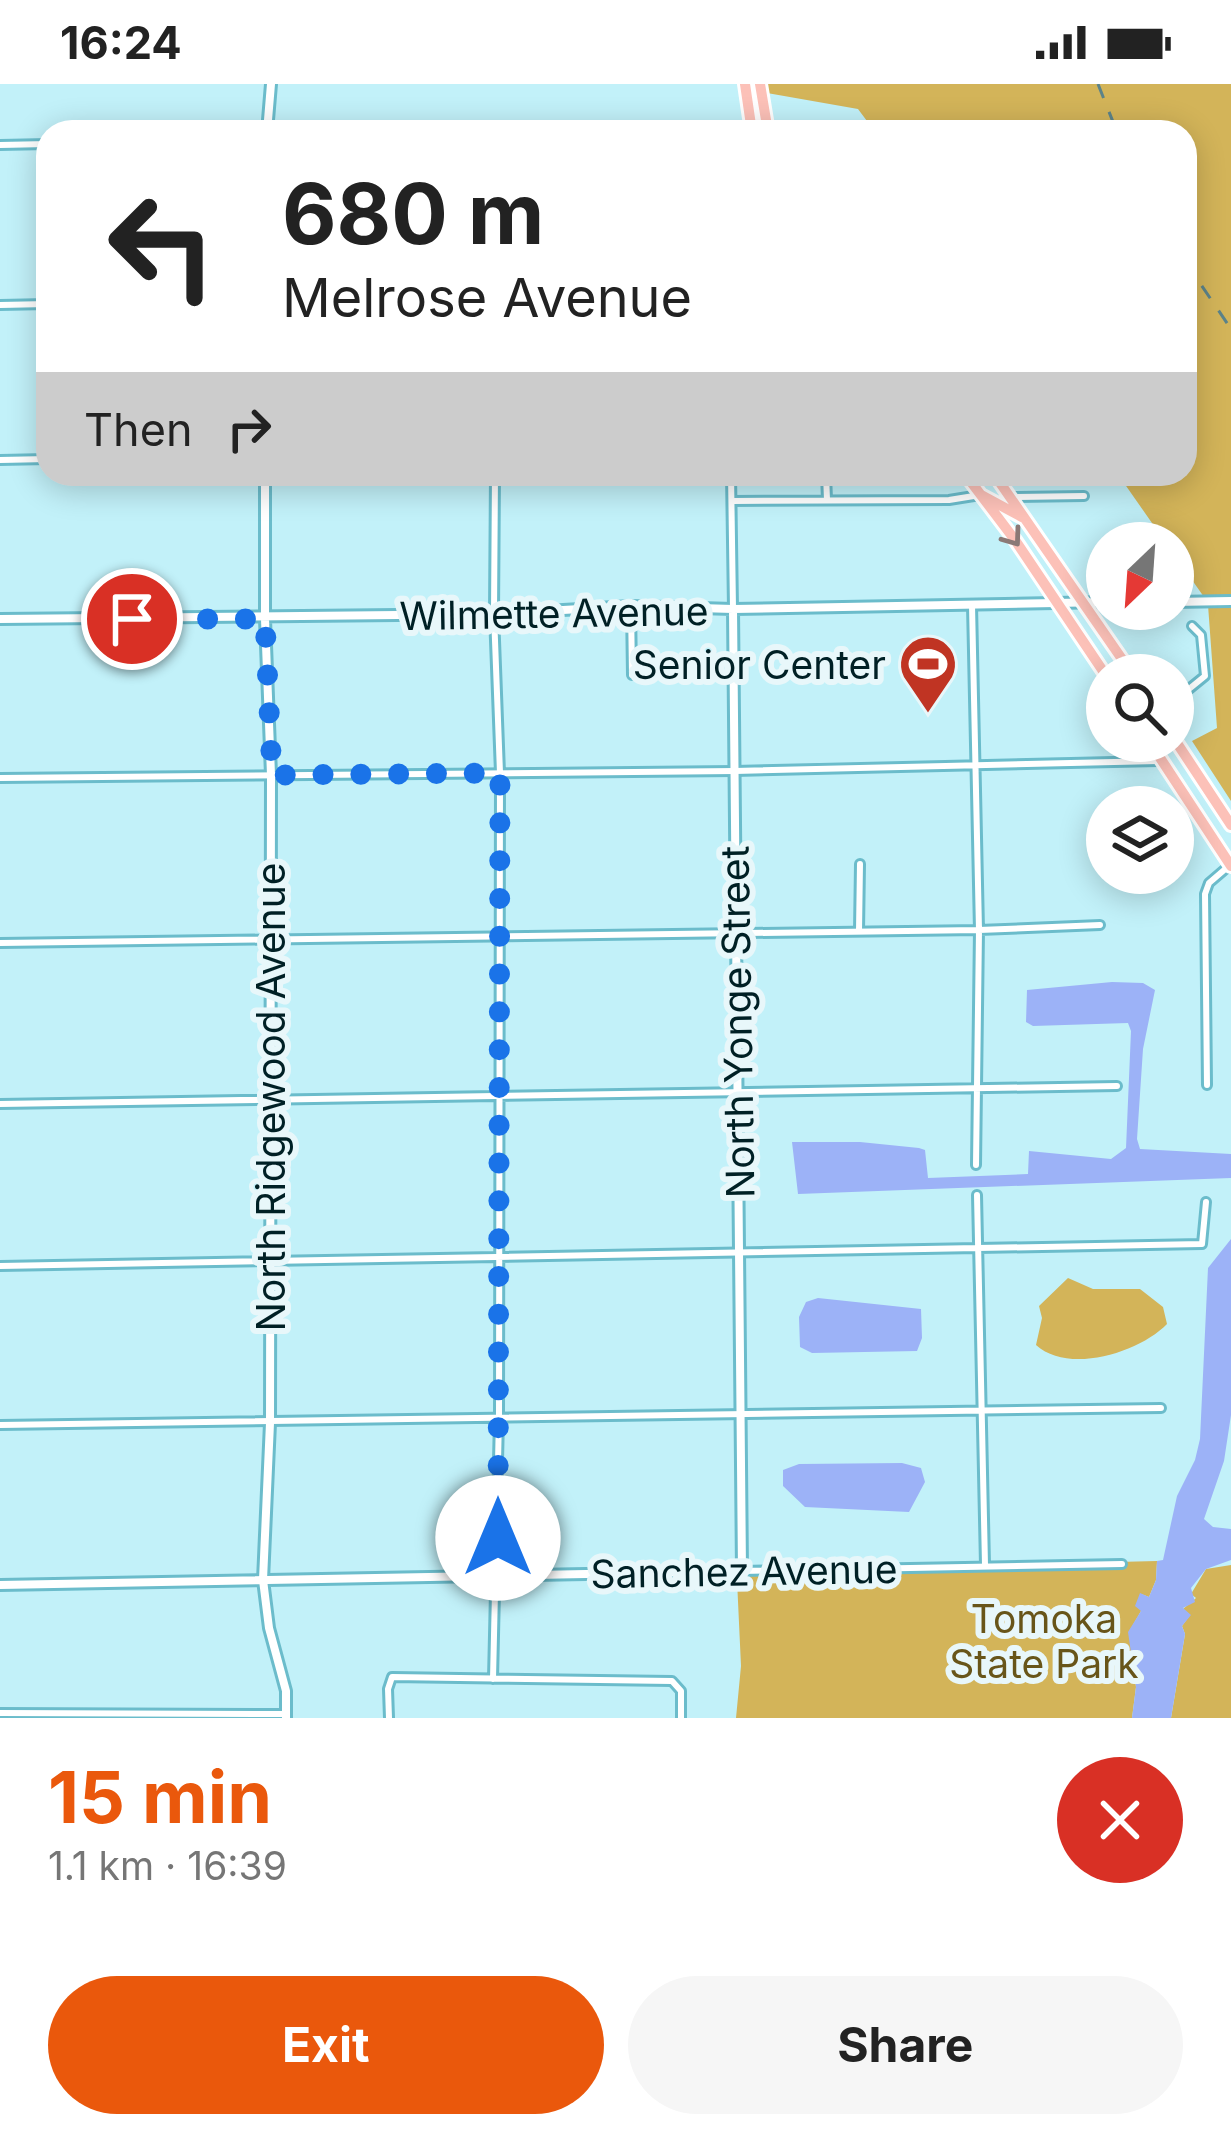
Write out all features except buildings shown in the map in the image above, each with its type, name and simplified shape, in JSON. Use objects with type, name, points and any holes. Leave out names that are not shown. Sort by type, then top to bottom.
[{"type":"main road","points":[[745,84],[751,120]]},
{"type":"main road","points":[[760,84],[766,120]]},
{"type":"main road","points":[[747,101],[758,120]]},
{"type":"main road","points":[[974,486],[1092,654]]},
{"type":"main road","points":[[983,486],[1011,497]]},
{"type":"main road","points":[[1003,486],[1119,654]]},
{"type":"main road","points":[[981,495],[1030,522]]},
{"type":"main road","points":[[1163,762],[1231,866]]},
{"type":"main road","points":[[1183,762],[1198,774]]},
{"type":"main road","points":[[1190,762],[1231,825]]},
{"type":"street","points":[[268,120],[271,84]]},
{"type":"street","points":[[0,145],[36,145]]},
{"type":"street","points":[[0,305],[36,304]]},
{"type":"street","points":[[0,460],[36,459]]},
{"type":"street","name":"North Ridgewood Avenue","points":[[266,486],[265,619],[272,775],[270,1423],[263,1580],[269,1628],[286,1691],[286,1716]]},
{"type":"street","points":[[494,1679],[500,773],[495,486]]},
{"type":"street","name":"North Yonge Street","points":[[731,486],[742,1571]]},
{"type":"street","points":[[826,486],[826,502]]},
{"type":"street","points":[[732,501],[949,500],[981,495]]},
{"type":"street","points":[[1011,497],[1084,496]]},
{"type":"street","points":[[1194,602],[1231,601]]},
{"type":"street","name":"Wilmette Avenue","points":[[0,619],[265,619],[494,614],[632,605],[733,609],[1085,602]]},
{"type":"street","points":[[972,604],[980,930],[976,1165]]},
{"type":"street","points":[[632,605],[632,675]]},
{"type":"street","points":[[1194,628],[1201,635],[1205,676],[1194,685]]},
{"type":"street","points":[[0,778],[735,771],[1108,762]]},
{"type":"street","points":[[859,931],[860,864]]},
{"type":"street","points":[[1207,1085],[1205,894],[1210,883],[1231,866]]},
{"type":"street","points":[[0,943],[1100,925]]},
{"type":"street","points":[[0,1104],[1117,1086]]},
{"type":"street","points":[[977,1195],[985,1565]]},
{"type":"street","points":[[0,1266],[1202,1244],[1206,1202]]},
{"type":"street","points":[[0,1425],[1161,1408]]},
{"type":"street","name":"Sanchez Avenue","points":[[0,1585],[1122,1564]]},
{"type":"street","points":[[389,1718],[392,1677],[672,1681],[681,1691],[680,1718]]},
{"type":"street","points":[[0,1712],[286,1716]]},
{"type":"green space","points":[[765,84],[1231,84],[1231,596],[1204,597],[1194,583],[1194,522],[1151,522],[1126,486],[1197,486],[1197,120],[866,120],[858,109],[767,93]]},
{"type":"green space","points":[[1208,605],[1231,605],[1231,801],[1194,744],[1217,728]]},
{"type":"green space","points":[[1068,1278],[1093,1289],[1140,1289],[1163,1307],[1167,1324],[1140,1343],[1104,1356],[1085,1359],[1050,1354],[1036,1345],[1042,1318],[1039,1306]]},
{"type":"green space","name":"Tomoka State Park","points":[[1157,1561],[1156,1580],[1149,1597],[1141,1594],[1141,1611],[1129,1632],[1136,1687],[1132,1718],[736,1718],[741,1666],[737,1580],[749,1579],[750,1571]]},
{"type":"green space","name":"Tomoka State Park","points":[[1231,1565],[1231,1718],[1171,1718],[1185,1634],[1182,1626],[1190,1615],[1183,1609],[1196,1598],[1191,1594],[1206,1569]]},
{"type":"water","points":[[1143,983],[1155,990],[1143,1049],[1140,1149],[1231,1154],[1231,1178],[798,1194],[792,1142],[919,1148],[925,1150],[928,1178],[1028,1174],[1029,1151],[1111,1159],[1126,1148],[1128,1023],[1033,1026],[1026,1022],[1027,990]]},
{"type":"water","points":[[1231,1239],[1231,1415],[1224,1461],[1204,1519],[1213,1527],[1231,1529],[1231,1560],[1206,1569],[1191,1588],[1195,1602],[1183,1608],[1191,1615],[1182,1626],[1185,1634],[1171,1718],[1132,1718],[1136,1687],[1128,1632],[1141,1611],[1135,1606],[1140,1593],[1149,1597],[1156,1580],[1157,1561],[1163,1560],[1177,1496],[1195,1460],[1208,1268]]},
{"type":"water","points":[[818,1298],[921,1309],[922,1338],[917,1351],[812,1353],[800,1347],[799,1317],[806,1302]]},
{"type":"water","points":[[902,1463],[921,1468],[925,1482],[909,1512],[805,1507],[783,1486],[783,1470],[799,1464]]},
{"type":"railway","points":[[1098,84],[1112,120]]},
{"type":"railway","points":[[1197,279],[1231,329]]},
{"type":"place","name":"Senior Center","points":[[928,715]]},
{"type":"route","points":[[132,619],[265,619],[272,775],[500,773],[498,1538]]}]
